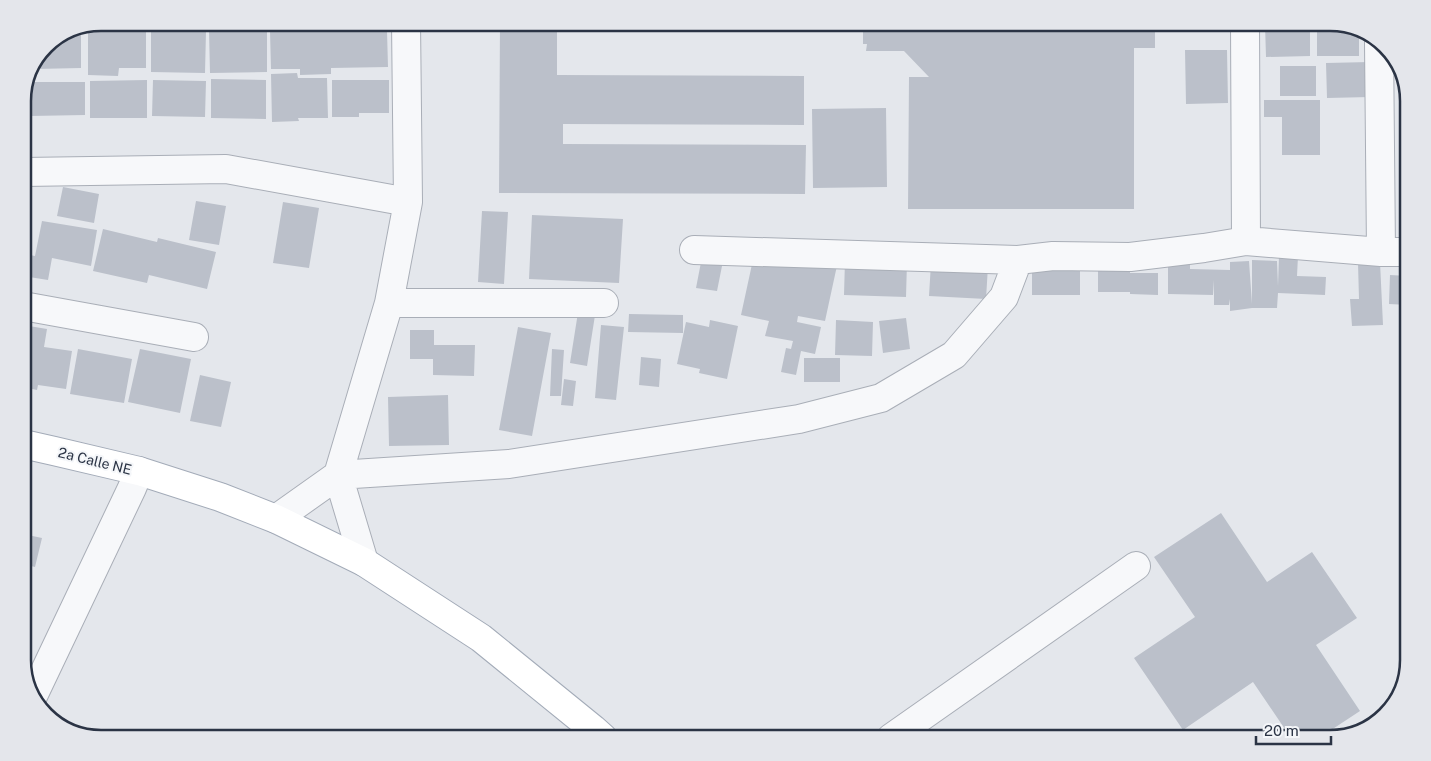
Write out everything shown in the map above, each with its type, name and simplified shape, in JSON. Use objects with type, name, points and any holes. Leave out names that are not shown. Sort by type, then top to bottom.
[{"type":"main road","name":"2a Calle NE","points":[[31,446],[54,450],[135,480]]},
{"type":"main road","name":"2a Calle NE","points":[[31,464],[135,480]]},
{"type":"main road","points":[[135,480],[220,497],[276,519],[364,562],[481,638],[594,730]]},
{"type":"main road","points":[[135,480],[265,535],[353,578],[468,653],[565,730]]},
{"type":"street","points":[[364,562],[338,475],[389,303],[408,202],[406,31]]},
{"type":"street","points":[[1245,31],[1246,241]]},
{"type":"street","points":[[1379,52],[1380,252]]},
{"type":"street","points":[[31,172],[226,169],[408,202]]},
{"type":"street","points":[[694,250],[1018,260],[1053,256],[1130,257],[1246,241],[1400,252]]},
{"type":"street","points":[[276,519],[338,475],[509,464],[799,419],[881,398],[954,355],[1004,297],[1018,260]]},
{"type":"street","points":[[389,303],[604,302]]},
{"type":"street","points":[[31,307],[194,337]]},
{"type":"street","points":[[37,688],[135,480]]},
{"type":"street","points":[[902,730],[1136,566]]},
{"type":"building","points":[[101,31],[146,32],[146,68],[119,68],[118,76],[88,75],[88,33]]},
{"type":"building","points":[[151,31],[206,31],[205,73],[151,72]]},
{"type":"building","points":[[209,31],[267,31],[267,72],[210,73]]},
{"type":"building","points":[[270,31],[387,31],[388,67],[331,68],[331,74],[300,75],[300,69],[271,69]]},
{"type":"building","points":[[500,31],[557,31],[557,75],[804,76],[804,125],[563,124],[563,144],[806,145],[805,194],[499,193]]},
{"type":"building","points":[[863,31],[1155,31],[1155,48],[1134,48],[1134,209],[908,209],[909,77],[929,77],[904,51],[866,51],[867,44],[863,44]]},
{"type":"building","points":[[1265,31],[1310,31],[1310,56],[1266,57]]},
{"type":"building","points":[[1317,31],[1339,32],[1359,37],[1359,56],[1317,56]]},
{"type":"building","points":[[81,35],[81,68],[39,69],[55,49],[66,41]]},
{"type":"building","points":[[1185,50],[1227,50],[1228,103],[1186,104]]},
{"type":"building","points":[[1370,62],[1370,97],[1327,98],[1326,63]]},
{"type":"building","points":[[1280,66],[1316,66],[1316,96],[1280,96]]},
{"type":"building","points":[[297,73],[298,78],[327,78],[328,118],[298,118],[299,121],[272,122],[271,74]]},
{"type":"building","points":[[211,79],[266,80],[266,119],[211,118]]},
{"type":"building","points":[[147,80],[147,118],[90,118],[90,81]]},
{"type":"building","points":[[153,80],[206,81],[205,117],[152,116]]},
{"type":"building","points":[[332,80],[389,80],[389,113],[359,113],[359,117],[332,117]]},
{"type":"building","points":[[34,82],[85,82],[85,115],[31,116],[31,97]]},
{"type":"building","points":[[1264,100],[1320,100],[1320,155],[1282,155],[1282,117],[1264,117]]},
{"type":"building","points":[[886,108],[887,187],[813,188],[812,109]]},
{"type":"building","points":[[63,187],[99,194],[94,223],[57,216]]},
{"type":"building","points":[[196,201],[226,206],[219,245],[189,240]]},
{"type":"building","points":[[283,202],[319,208],[309,268],[273,263]]},
{"type":"building","points":[[482,211],[508,212],[504,284],[478,282]]},
{"type":"building","points":[[532,215],[623,219],[619,283],[529,279]]},
{"type":"building","points":[[42,221],[97,230],[91,266],[52,258],[48,280],[31,277],[31,255],[35,256]]},
{"type":"building","points":[[103,229],[157,242],[158,238],[216,252],[207,289],[149,275],[147,283],[93,271]]},
{"type":"building","points":[[754,255],[838,261],[825,321],[798,316],[797,322],[821,327],[815,354],[801,351],[796,375],[781,372],[786,348],[791,349],[793,341],[765,336],[769,321],[741,315]]},
{"type":"building","points":[[1279,256],[1298,256],[1297,276],[1326,277],[1325,295],[1278,293],[1277,308],[1252,308],[1230,311],[1230,299],[1229,305],[1214,305],[1214,280],[1213,295],[1168,294],[1168,265],[1190,265],[1190,269],[1230,270],[1230,262],[1249,261],[1252,304],[1252,260],[1277,261],[1278,286]]},
{"type":"building","points":[[702,257],[723,261],[717,291],[696,288]]},
{"type":"building","points":[[845,260],[907,262],[906,297],[844,295]]},
{"type":"building","points":[[1032,260],[1080,260],[1080,295],[1032,295]]},
{"type":"building","points":[[1380,262],[1383,325],[1352,326],[1350,299],[1359,299],[1358,263]]},
{"type":"building","points":[[931,263],[988,266],[986,299],[929,296]]},
{"type":"building","points":[[1098,270],[1130,270],[1130,273],[1158,273],[1158,295],[1130,294],[1130,292],[1098,292]]},
{"type":"building","points":[[1390,275],[1400,276],[1400,305],[1389,304]]},
{"type":"building","points":[[579,306],[596,309],[587,366],[570,363]]},
{"type":"building","points":[[629,314],[683,315],[683,333],[628,332]]},
{"type":"building","points":[[906,318],[910,349],[883,353],[879,321]]},
{"type":"building","points":[[710,320],[738,326],[727,379],[699,373],[700,369],[677,364],[686,322],[709,327]]},
{"type":"building","points":[[836,320],[873,322],[872,356],[835,355]]},
{"type":"building","points":[[601,325],[624,327],[616,400],[595,398]]},
{"type":"building","points":[[31,326],[47,329],[44,347],[72,351],[66,389],[38,385],[37,390],[31,389]]},
{"type":"building","points":[[518,327],[551,333],[532,436],[499,430]]},
{"type":"building","points":[[410,330],[434,330],[434,345],[475,345],[474,376],[433,375],[433,359],[410,359]]},
{"type":"building","points":[[78,349],[132,359],[124,403],[70,394]]},
{"type":"building","points":[[140,349],[191,359],[180,413],[128,402]]},
{"type":"building","points":[[552,349],[564,350],[561,396],[550,396]]},
{"type":"building","points":[[641,357],[661,359],[659,387],[639,385]]},
{"type":"building","points":[[804,358],[840,358],[840,382],[804,382]]},
{"type":"building","points":[[200,375],[231,382],[221,427],[190,421]]},
{"type":"building","points":[[564,379],[576,381],[573,406],[561,405]]},
{"type":"building","points":[[448,395],[449,445],[389,446],[388,397]]},
{"type":"building","points":[[1221,513],[1267,582],[1312,552],[1357,618],[1316,645],[1360,711],[1331,730],[1286,730],[1253,682],[1183,730],[1134,658],[1195,617],[1154,557]]},
{"type":"building","points":[[31,536],[42,538],[35,567],[31,566]]}]
